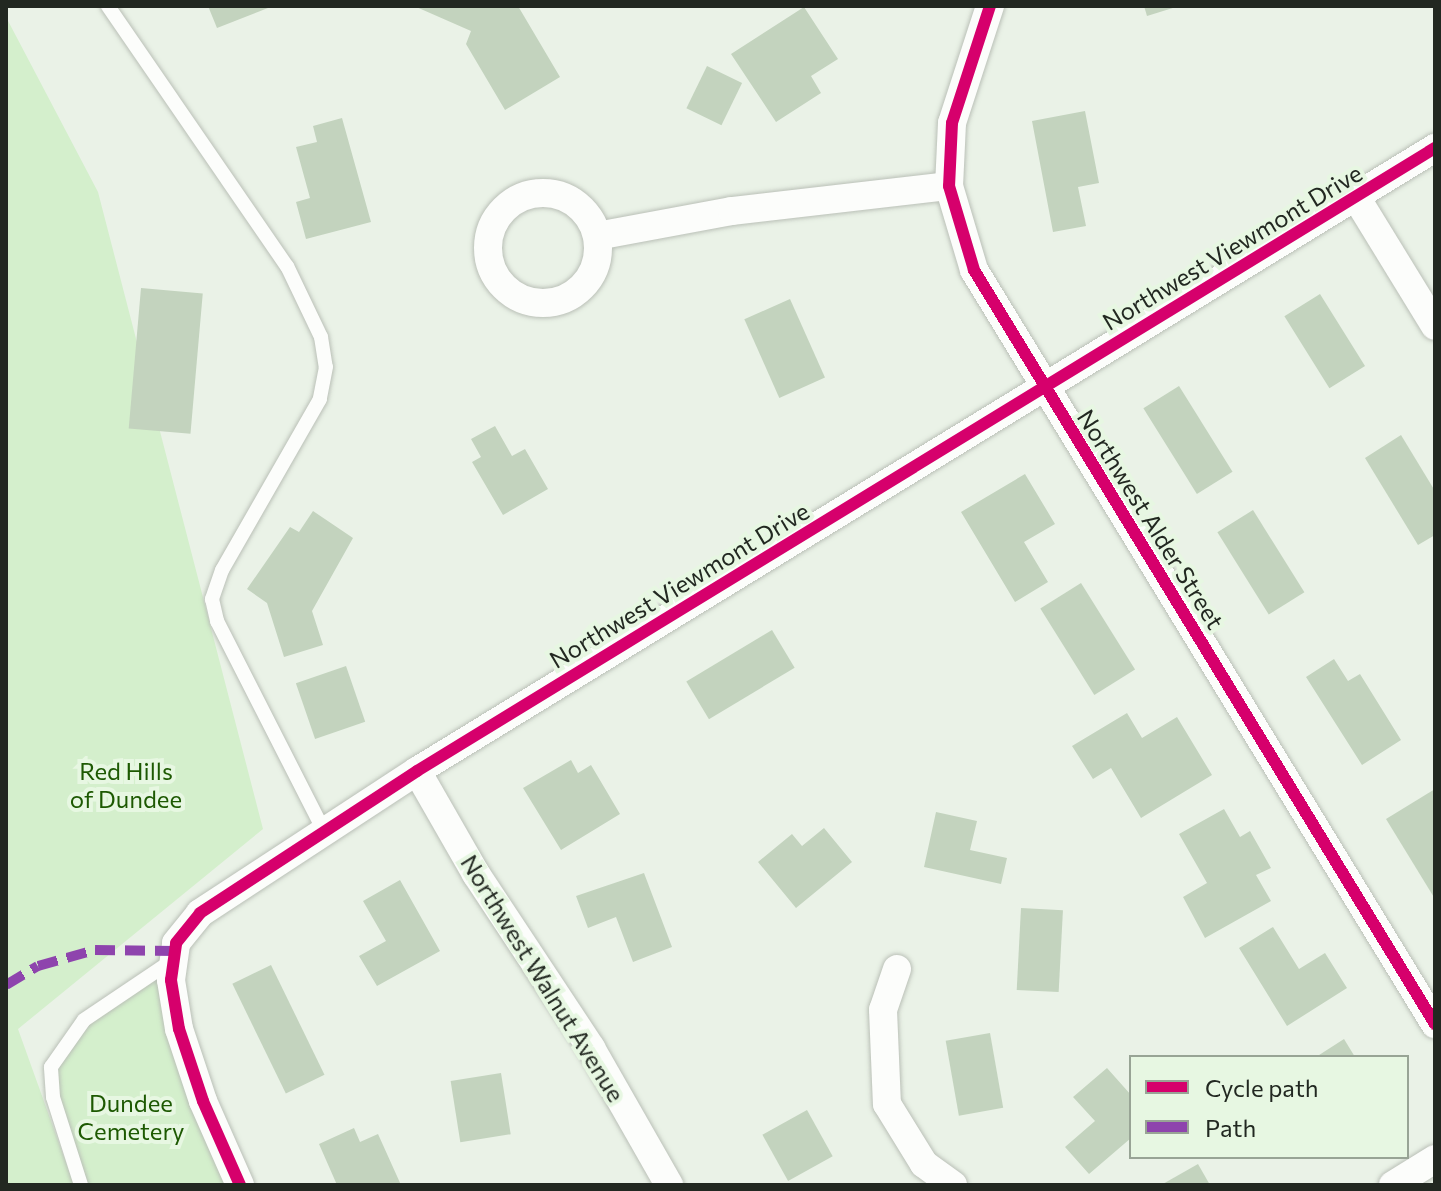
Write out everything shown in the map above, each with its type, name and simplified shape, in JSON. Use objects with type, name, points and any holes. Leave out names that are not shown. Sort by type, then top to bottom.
[{"type":"street","name":"Northwest Alder Street","points":[[990,6],[952,123],[949,186],[974,270],[1435,1024]]},
{"type":"street","name":"Northwest Viewmont Drive","points":[[240,1185],[203,1101],[179,1029],[171,980],[176,943],[200,913],[323,829],[1435,148]]},
{"type":"street","points":[[597,236],[732,211],[949,186]]},
{"type":"street","points":[[1356,197],[1435,326]]},
{"type":"street","name":"Northwest Walnut Avenue","points":[[417,771],[476,874],[591,1048],[669,1185]]},
{"type":"street","points":[[897,969],[883,1010],[887,1104],[924,1164],[953,1185]]},
{"type":"street","points":[[1393,1185],[1435,1159]]},
{"type":"lane","points":[[108,6],[287,266],[321,337],[326,367],[320,399],[222,570],[212,599],[217,621],[323,829]]},
{"type":"lane","points":[[81,1185],[53,1097],[51,1067],[84,1020],[173,960]]},
{"type":"green space","name":"Red Hills of Dundee","points":[[6,17],[98,192],[263,829],[18,1029],[74,1185],[6,1185]]},
{"type":"green space","name":"Dundee Cemetery","points":[[160,975],[228,1185],[88,1185],[59,1096],[58,1069],[89,1025]]},
{"type":"building","points":[[208,6],[273,6],[217,28]]},
{"type":"building","points":[[414,6],[518,6],[560,77],[505,110],[466,44],[471,31]]},
{"type":"building","points":[[1144,6],[1176,6],[1176,7],[1147,16]]},
{"type":"building","points":[[804,7],[838,59],[811,76],[821,93],[776,122],[731,54]]},
{"type":"building","points":[[707,66],[742,83],[721,125],[686,108]]},
{"type":"building","points":[[1085,111],[1099,183],[1078,187],[1086,226],[1053,232],[1032,121]]},
{"type":"building","points":[[342,118],[371,222],[306,239],[296,202],[310,198],[296,147],[317,142],[313,126]]},
{"type":"building","points":[[141,288],[203,293],[190,434],[129,428]]},
{"type":"building","points":[[1320,294],[1365,366],[1329,388],[1284,316]]},
{"type":"building","points":[[790,299],[825,378],[779,398],[744,319]]},
{"type":"building","points":[[1179,386],[1233,472],[1197,494],[1143,408]]},
{"type":"building","points":[[495,426],[512,456],[525,449],[548,489],[503,515],[472,462],[481,457],[471,439]]},
{"type":"building","points":[[1401,435],[1435,491],[1435,535],[1418,545],[1365,458]]},
{"type":"building","points":[[1025,474],[1055,524],[1024,542],[1048,582],[1015,602],[961,512]]},
{"type":"building","points":[[1253,510],[1304,592],[1269,615],[1217,532]]},
{"type":"building","points":[[313,511],[353,538],[312,611],[323,645],[284,657],[267,603],[247,589],[290,527],[299,532]]},
{"type":"building","points":[[1081,583],[1135,670],[1094,695],[1040,608]]},
{"type":"building","points":[[772,630],[795,668],[709,719],[686,682]]},
{"type":"building","points":[[1334,659],[1348,681],[1360,674],[1401,740],[1362,765],[1306,677]]},
{"type":"building","points":[[346,666],[365,722],[315,739],[296,683]]},
{"type":"building","points":[[1127,713],[1142,738],[1177,717],[1212,775],[1141,818],[1111,768],[1093,779],[1072,746]]},
{"type":"building","points":[[571,760],[578,773],[591,765],[620,814],[561,850],[523,788]]},
{"type":"building","points":[[1435,789],[1435,899],[1386,819]]},
{"type":"building","points":[[1224,809],[1240,837],[1250,831],[1271,868],[1256,875],[1271,901],[1205,938],[1183,897],[1207,883],[1179,834]]},
{"type":"building","points":[[936,812],[977,821],[970,850],[1007,858],[1001,884],[924,867]]},
{"type":"building","points":[[824,828],[852,862],[796,908],[758,862],[792,834],[802,846]]},
{"type":"building","points":[[644,873],[672,947],[633,962],[616,917],[588,928],[576,896]]},
{"type":"building","points":[[400,880],[440,951],[377,986],[359,956],[386,941],[363,901]]},
{"type":"building","points":[[1021,908],[1063,910],[1059,992],[1017,990]]},
{"type":"building","points":[[1273,927],[1299,969],[1325,953],[1347,988],[1287,1026],[1239,948]]},
{"type":"building","points":[[271,965],[324,1075],[286,1094],[232,984]]},
{"type":"building","points":[[990,1033],[1003,1108],[959,1116],[946,1041]]},
{"type":"building","points":[[1344,1039],[1354,1055],[1319,1055]]},
{"type":"building","points":[[1107,1068],[1129,1093],[1129,1140],[1089,1174],[1065,1147],[1095,1121],[1073,1097]]},
{"type":"building","points":[[501,1073],[511,1134],[460,1142],[451,1081]]},
{"type":"building","points":[[807,1110],[833,1156],[788,1181],[762,1135]]},
{"type":"building","points":[[354,1128],[360,1142],[378,1134],[401,1185],[337,1185],[319,1144]]},
{"type":"building","points":[[1198,1164],[1210,1185],[1161,1185]]},
{"type":"marked path","points":[[6,985],[38,966],[95,950],[175,951]]},
{"type":"cycle path","points":[[990,6],[952,123],[949,186],[974,270],[1435,1024]]},
{"type":"cycle path","points":[[240,1185],[203,1101],[179,1029],[171,980],[176,943],[200,913],[417,771],[1435,148]]}]
